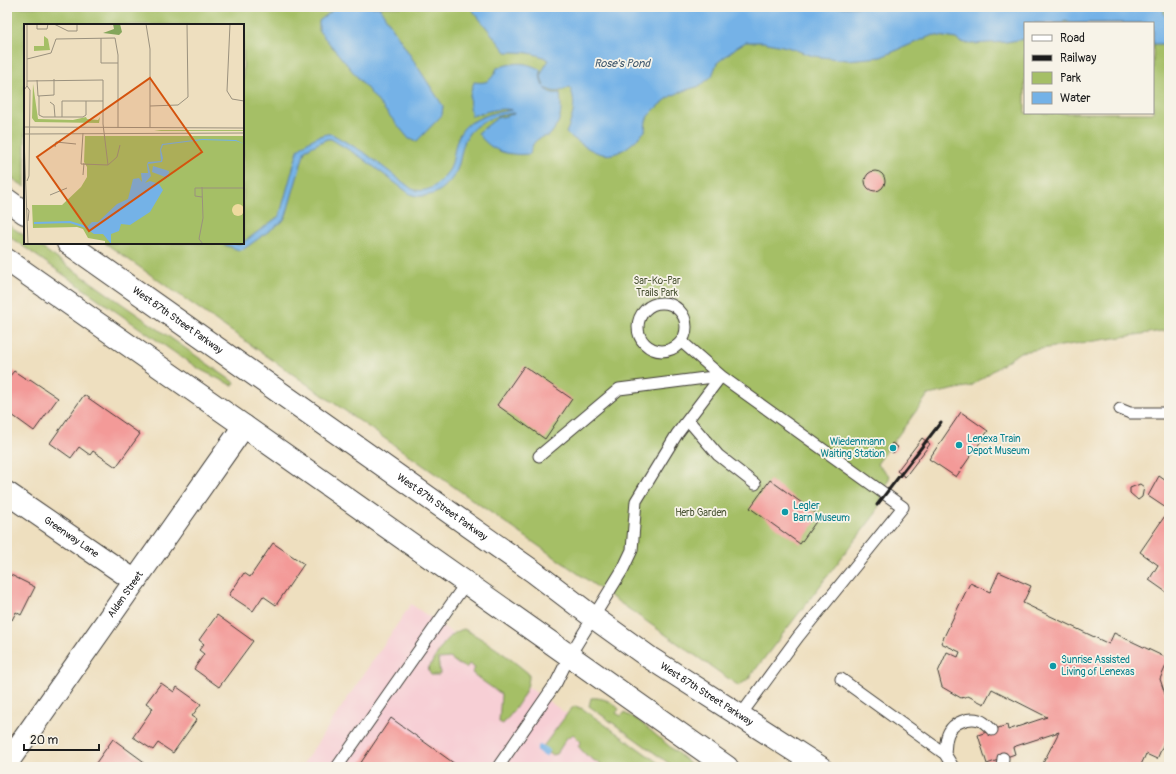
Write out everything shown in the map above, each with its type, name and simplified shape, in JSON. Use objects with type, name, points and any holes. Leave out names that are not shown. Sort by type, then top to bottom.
[{"type":"main road","points":[[7,200],[24,212]]},
{"type":"main road","name":"West 87th Street Parkway","points":[[69,244],[528,567],[593,617],[650,658],[820,767]]},
{"type":"main road","points":[[7,260],[727,767]]},
{"type":"main road","name":"Alden Street","points":[[7,763],[244,426]]},
{"type":"main road","name":"Greenway Lane","points":[[7,493],[135,581]]},
{"type":"lane","points":[[658,303],[667,303],[674,306],[685,318],[685,334],[682,342],[676,347],[661,352],[646,346],[641,340],[638,332],[640,317],[644,311],[658,303]]},
{"type":"lane","points":[[682,342],[721,376],[904,507],[798,637],[740,716]]},
{"type":"lane","points":[[498,767],[556,683],[570,655],[623,569],[632,550],[636,501],[677,434],[721,376]]},
{"type":"lane","points":[[539,456],[619,389],[721,376]]},
{"type":"lane","points":[[1120,409],[1130,413],[1169,413]]},
{"type":"lane","points":[[688,420],[718,455],[755,484]]},
{"type":"lane","points":[[338,767],[466,583]]},
{"type":"lane","points":[[841,679],[945,754],[953,767]]},
{"type":"lane","points":[[945,754],[947,737],[954,725],[971,719],[979,720],[987,724],[992,730]]},
{"type":"shaded area","points":[[411,604],[642,767],[301,767]]},
{"type":"green space","name":"Sar-Ko-Par Trails Park","points":[[7,7],[1169,7],[1169,330],[1020,352],[971,386],[928,395],[877,464],[890,476],[876,513],[749,678],[739,686],[106,244],[244,244],[244,24],[24,24],[24,186],[7,175]]},
{"type":"green space","points":[[7,224],[24,235],[24,244],[36,244],[235,383],[233,386],[201,370],[7,235]]},
{"type":"green space","points":[[464,629],[514,661],[529,674],[529,680],[524,694],[503,724],[499,722],[501,694],[472,673],[475,668],[469,664],[466,668],[450,658],[438,659],[439,675],[431,675],[428,670],[448,639],[458,631]]},
{"type":"green space","points":[[591,698],[602,699],[610,702],[619,709],[616,713],[621,716],[624,713],[638,720],[694,767],[674,767],[589,706]]},
{"type":"green space","points":[[575,706],[583,709],[664,767],[604,767],[586,755],[578,746],[581,742],[573,734],[570,737],[568,736],[556,754],[552,755],[542,748],[570,710]]},
{"type":"water","points":[[337,7],[379,7],[443,106],[442,115],[417,141],[409,139],[319,31],[319,21]]},
{"type":"water","name":"Rose's Pond","points":[[470,7],[1164,7],[1164,14],[1169,24],[1169,46],[1166,44],[1154,44],[1154,22],[1024,22],[1024,39],[971,44],[960,42],[956,39],[933,35],[881,57],[847,60],[813,56],[787,47],[763,42],[746,42],[737,47],[717,63],[712,76],[700,86],[671,96],[658,106],[648,116],[645,131],[624,150],[614,154],[597,153],[566,133],[571,121],[574,105],[570,87],[558,92],[545,88],[551,93],[560,93],[561,111],[559,121],[549,136],[538,139],[534,143],[530,154],[507,153],[494,149],[489,145],[478,133],[497,118],[514,113],[490,118],[479,124],[467,136],[463,145],[459,165],[450,182],[436,193],[417,196],[410,194],[362,158],[331,139],[327,139],[305,150],[286,216],[283,221],[244,249],[239,250],[222,244],[244,244],[244,242],[278,217],[298,150],[304,144],[324,135],[332,134],[365,153],[412,189],[427,190],[431,188],[439,182],[449,170],[458,137],[466,126],[491,114],[512,110],[497,110],[472,116],[470,99],[474,82],[486,82],[493,76],[497,68],[519,63],[541,70],[540,76],[544,86],[541,75],[549,60],[544,57],[523,52],[506,52]]},
{"type":"building","points":[[875,171],[882,174],[885,181],[882,188],[875,191],[868,188],[865,181],[868,174]]},
{"type":"building","points":[[524,366],[572,399],[545,439],[497,405]]},
{"type":"building","points":[[14,371],[29,381],[30,379],[58,398],[34,431],[12,415],[10,418],[7,416],[7,376],[9,377]]},
{"type":"building","points":[[84,395],[140,434],[116,467],[93,451],[90,455],[79,447],[71,458],[50,443]]},
{"type":"building","name":"Lenexa Train Depot Museum","points":[[961,412],[988,431],[956,477],[929,459]]},
{"type":"building","points":[[922,438],[930,444],[905,477],[897,471]]},
{"type":"building","name":"Wiedenmann Waiting Station","points":[[892,443],[898,447],[893,453],[888,449]]},
{"type":"building","points":[[1159,476],[1169,483],[1169,510],[1148,496]]},
{"type":"building","name":"Legler Barn Museum","points":[[770,480],[820,516],[800,544],[750,508]]},
{"type":"building","points":[[1140,484],[1144,487],[1142,497],[1138,500],[1130,493],[1130,488]]},
{"type":"building","points":[[1169,510],[1169,594],[1149,580],[1158,565],[1140,552]]},
{"type":"building","points":[[273,543],[304,564],[276,605],[263,596],[253,611],[229,595],[244,573],[250,577]]},
{"type":"building","name":"Sunrise Assisted Living of Lenexas","points":[[999,572],[1031,586],[1023,603],[1109,644],[1114,633],[1169,659],[1160,679],[1166,697],[1169,699],[1169,732],[1157,759],[1146,754],[1140,767],[1041,767],[1059,732],[1013,747],[1015,754],[987,764],[978,735],[1007,725],[1008,730],[1047,717],[992,689],[984,704],[968,696],[961,698],[942,687],[938,672],[947,652],[958,657],[960,652],[941,643],[970,583],[990,592]]},
{"type":"building","points":[[7,573],[35,587],[21,615],[16,612],[12,620],[7,617]]},
{"type":"building","points":[[217,615],[253,641],[219,687],[194,669],[204,654],[199,650],[204,644],[199,640]]},
{"type":"building","points":[[161,683],[174,692],[177,687],[201,704],[192,716],[197,719],[173,753],[158,743],[153,750],[133,737],[153,708],[146,703]]},
{"type":"building","points":[[391,718],[455,764],[453,767],[358,767]]},
{"type":"building","points":[[113,739],[143,761],[139,767],[93,767]]},
{"type":"waterway","points":[[541,749],[545,752]]},
{"type":"railway","points":[[877,505],[941,422]]},
{"type":"place","name":"Lenexa Train Depot Museum","points":[[959,445]]},
{"type":"place","name":"Wiedenmann Waiting Station","points":[[893,448]]},
{"type":"place","name":"Legler Barn Museum","points":[[785,512]]},
{"type":"place","name":"Sunrise Assisted Living of Lenexas","points":[[1053,666]]},
{"type":"park label","name":"Herb Garden","points":[[701,513]]}]
